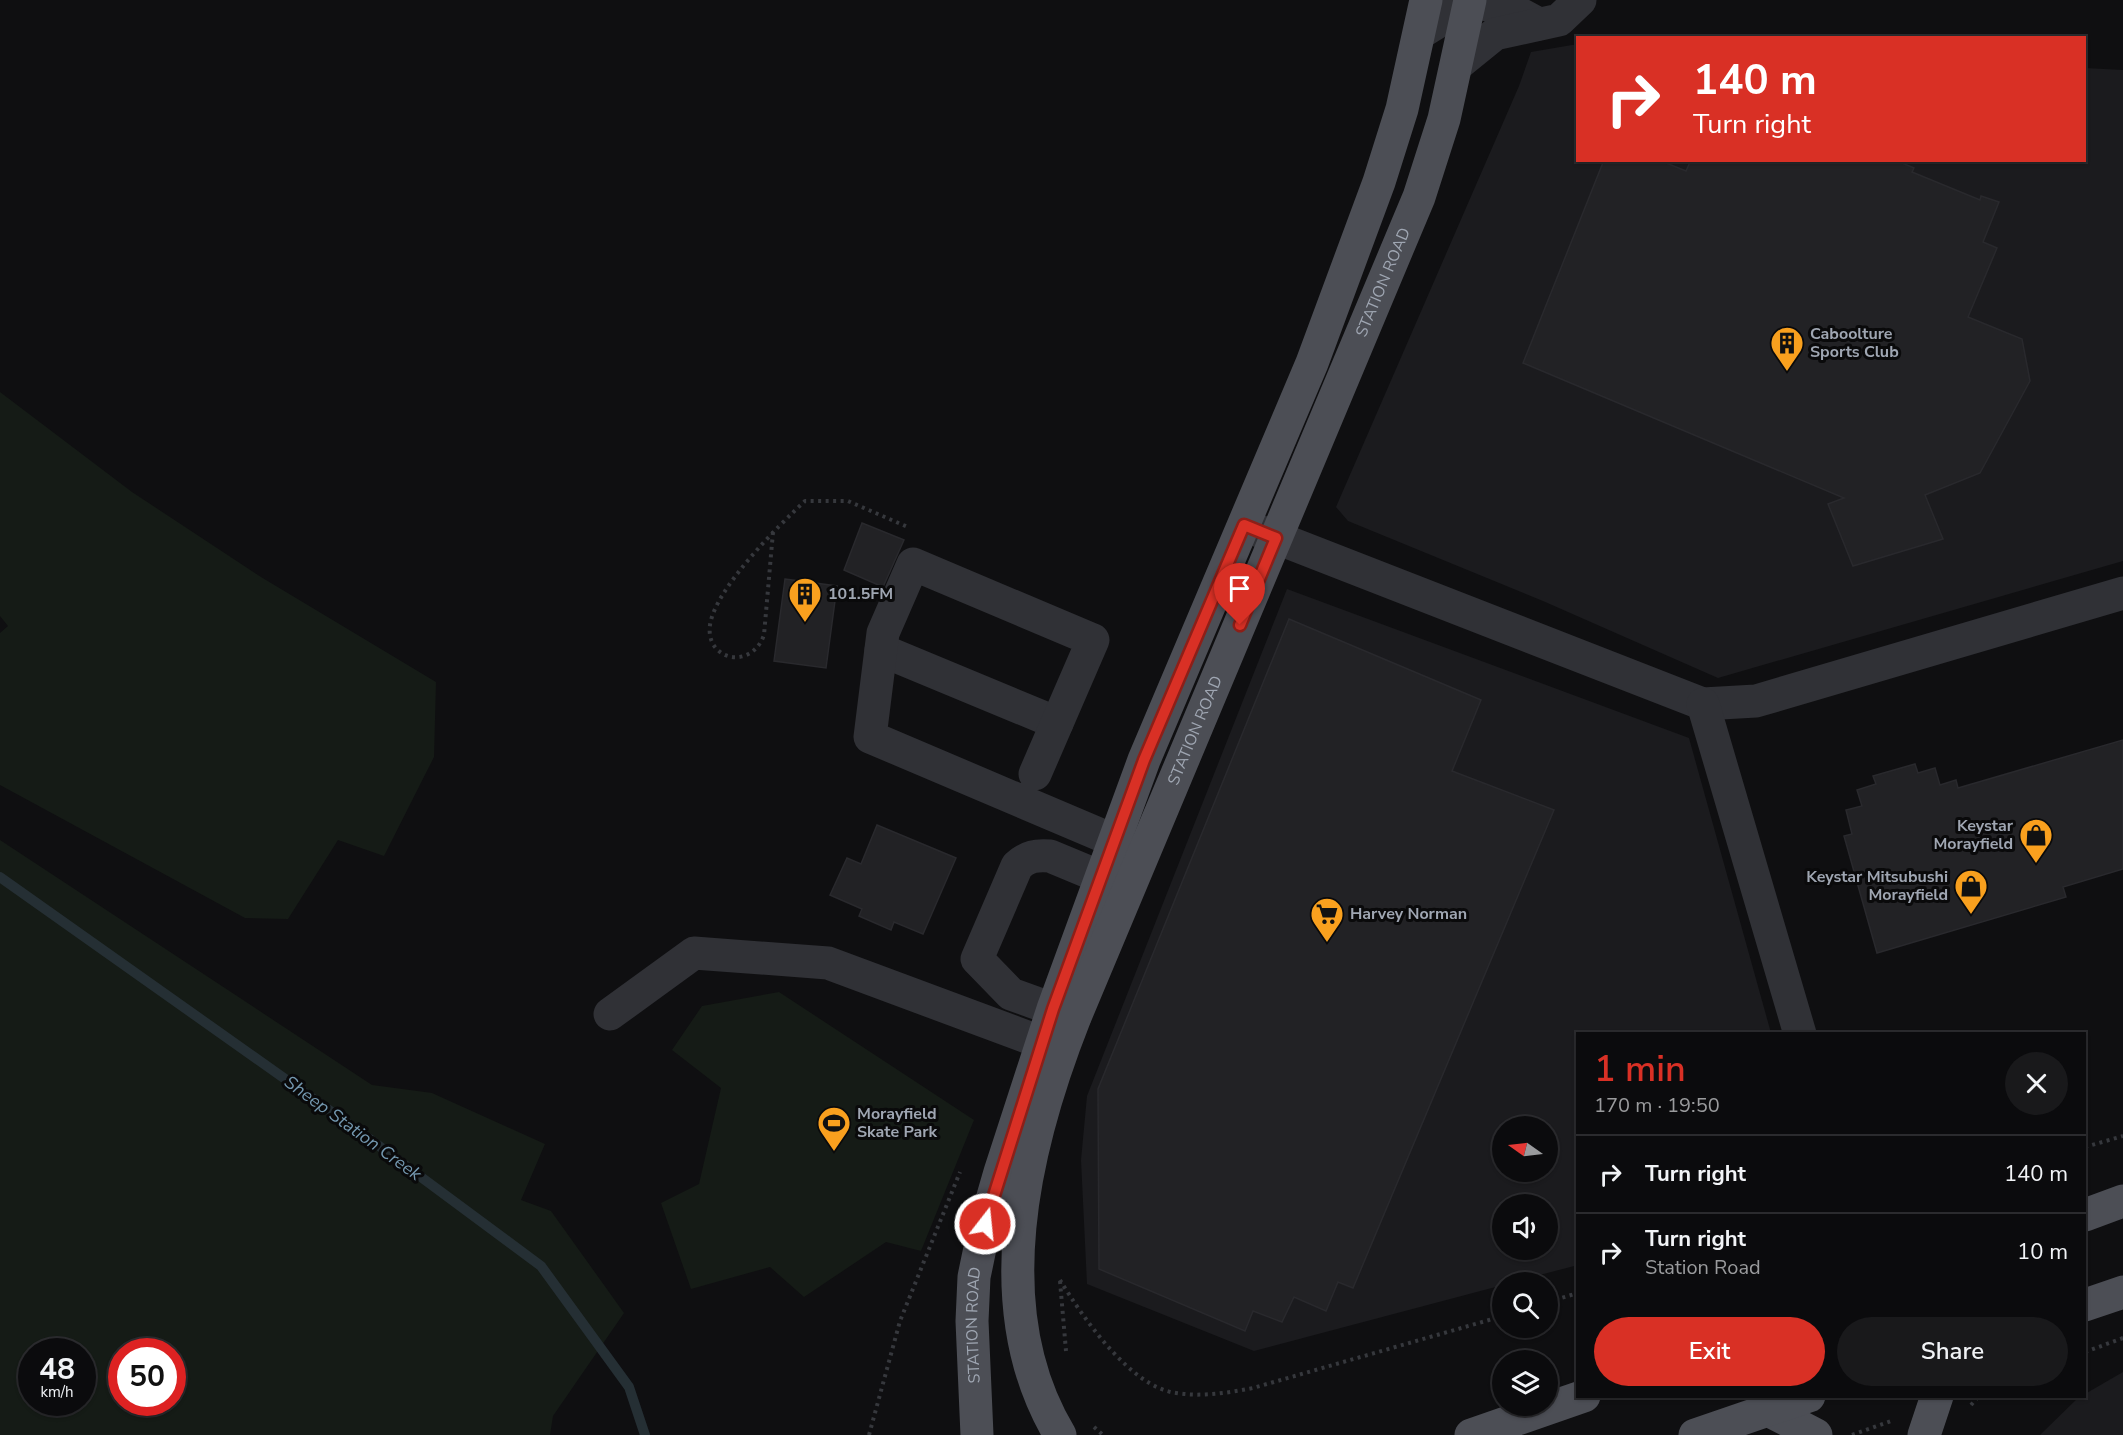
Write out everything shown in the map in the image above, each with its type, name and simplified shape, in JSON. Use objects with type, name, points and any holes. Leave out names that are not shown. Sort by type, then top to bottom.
[{"type":"main road","name":"STATION ROAD","points":[[1115,883],[1115,841],[1144,760],[1312,363],[1379,182],[1402,109],[1426,0]]},
{"type":"main road","name":"STATION ROAD","points":[[1060,1435],[1033,1382],[1022,1339],[1018,1292],[1026,1184],[1038,1123],[1054,1069],[1064,1013],[1115,883],[1276,538],[1419,197],[1444,119],[1458,64],[1470,1]]},
{"type":"main road","name":"STATION ROAD","points":[[977,1435],[972,1321],[974,1277],[985,1224],[1000,1172],[1043,1043],[1064,1013]]},
{"type":"main road","points":[[2086,1215],[2123,1202]]},
{"type":"main road","points":[[2086,1305],[2123,1292]]},
{"type":"main road","points":[[1471,1435],[1578,1398]]},
{"type":"main road","points":[[1695,1435],[1803,1398]]},
{"type":"main road","points":[[1924,1435],[1936,1398]]},
{"type":"main road","points":[[1768,1410],[1816,1435]]},
{"type":"lane","points":[[1458,64],[1495,34],[1559,20],[1580,0]]},
{"type":"lane","points":[[1420,33],[1470,1],[1511,9],[1539,24]]},
{"type":"lane","points":[[1244,525],[1703,704],[1756,701],[2123,593]]},
{"type":"lane","points":[[1035,774],[1093,640],[913,564],[883,633],[870,737],[1115,841]]},
{"type":"lane","points":[[881,650],[1057,723]]},
{"type":"lane","points":[[1703,704],[1799,1032]]},
{"type":"lane","points":[[1064,1013],[1011,994],[977,959],[1017,866],[1025,858],[1037,855],[1050,856],[1115,883]]},
{"type":"lane","points":[[610,1014],[694,953],[828,963],[1043,1043]]},
{"type":"path","points":[[772,532],[764,635],[760,646],[753,653],[744,658],[730,657],[712,644],[710,623],[726,591],[772,532],[805,501],[848,501],[919,534],[921,543],[913,564]]},
{"type":"path","points":[[2086,1147],[2123,1136]]},
{"type":"path","points":[[869,1435],[900,1321],[944,1214]]},
{"type":"path","points":[[1068,1361],[1060,1280],[1079,1311],[1115,1352],[1141,1378],[1173,1393],[1214,1395],[1253,1388],[1492,1319]]},
{"type":"path","points":[[1558,1299],[1576,1294]]},
{"type":"path","points":[[2086,1352],[2123,1338]]},
{"type":"shaded area","points":[[1576,45],[1576,162],[2086,162],[2086,68],[2123,70],[2123,561],[1718,678],[1543,601],[1348,521],[1336,507],[1519,86],[1531,52]]},
{"type":"shaded area","points":[[0,392],[132,492],[261,577],[436,682],[434,757],[384,856],[338,840],[288,919],[245,918],[0,785],[0,633],[8,626],[0,616]]},
{"type":"shaded area","points":[[1287,589],[1689,738],[1771,1032],[1576,1032],[1576,1266],[1551,1272],[1492,1272],[1492,1288],[1254,1351],[1087,1284],[1081,1160],[1087,1096]]},
{"type":"shaded area","points":[[0,840],[372,1085],[432,1093],[545,1144],[521,1200],[551,1211],[624,1313],[553,1416],[550,1435],[0,1435]]},
{"type":"shaded area","name":"Morayfield Skate Park","points":[[779,992],[974,1120],[921,1251],[886,1242],[804,1297],[770,1267],[691,1289],[661,1203],[699,1184],[721,1088],[672,1050],[702,1006]]},
{"type":"shaded area","points":[[2123,1372],[2123,1435],[2040,1435],[2078,1398],[2086,1398],[2086,1393]]},
{"type":"building","name":"Caboolture Sports Club","points":[[1603,162],[1664,162],[1686,171],[1690,162],[1900,162],[1914,168],[1912,172],[1980,200],[1981,196],[1999,202],[1983,242],[1997,248],[1968,317],[2022,339],[2030,381],[1980,473],[1925,495],[1943,539],[1853,566],[1828,504],[1844,498],[1523,363]]},
{"type":"building","points":[[862,523],[904,540],[883,587],[844,570]]},
{"type":"building","name":"101.5FM","points":[[785,579],[837,586],[826,668],[774,661]]},
{"type":"building","name":"Harvey Norman","points":[[1289,619],[1481,700],[1452,771],[1554,810],[1353,1288],[1338,1282],[1326,1311],[1294,1297],[1282,1322],[1253,1311],[1245,1331],[1099,1269],[1098,1089]]},
{"type":"building","points":[[2123,740],[2123,869],[2063,887],[2066,897],[1877,953],[1844,836],[1852,834],[1846,810],[1862,806],[1857,790],[1876,784],[1873,776],[1915,764],[1918,773],[1935,768],[1940,785],[1956,780],[1958,788]]},
{"type":"building","points":[[877,825],[956,858],[923,934],[894,922],[891,930],[859,916],[862,909],[830,895],[847,858],[861,864]]},
{"type":"waterway","name":"Sheep Station Creek","points":[[0,877],[367,1137],[541,1266],[629,1387],[645,1435]]},
{"type":"place","name":"Caboolture Sports Club","points":[[1787,372]]},
{"type":"place","name":"101.5FM","points":[[805,623]]},
{"type":"place","name":"Keystar Morayfield","points":[[2036,864]]},
{"type":"place","name":"Keystar Mitsubushi Morayfield","points":[[1971,915]]},
{"type":"place","name":"Harvey Norman","points":[[1327,943]]},
{"type":"place","name":"Morayfield Skate Park","points":[[834,1152]]},
{"type":"route","points":[[985,1224],[1053,1009],[1144,760],[1244,525],[1276,538],[1240,625]]}]
